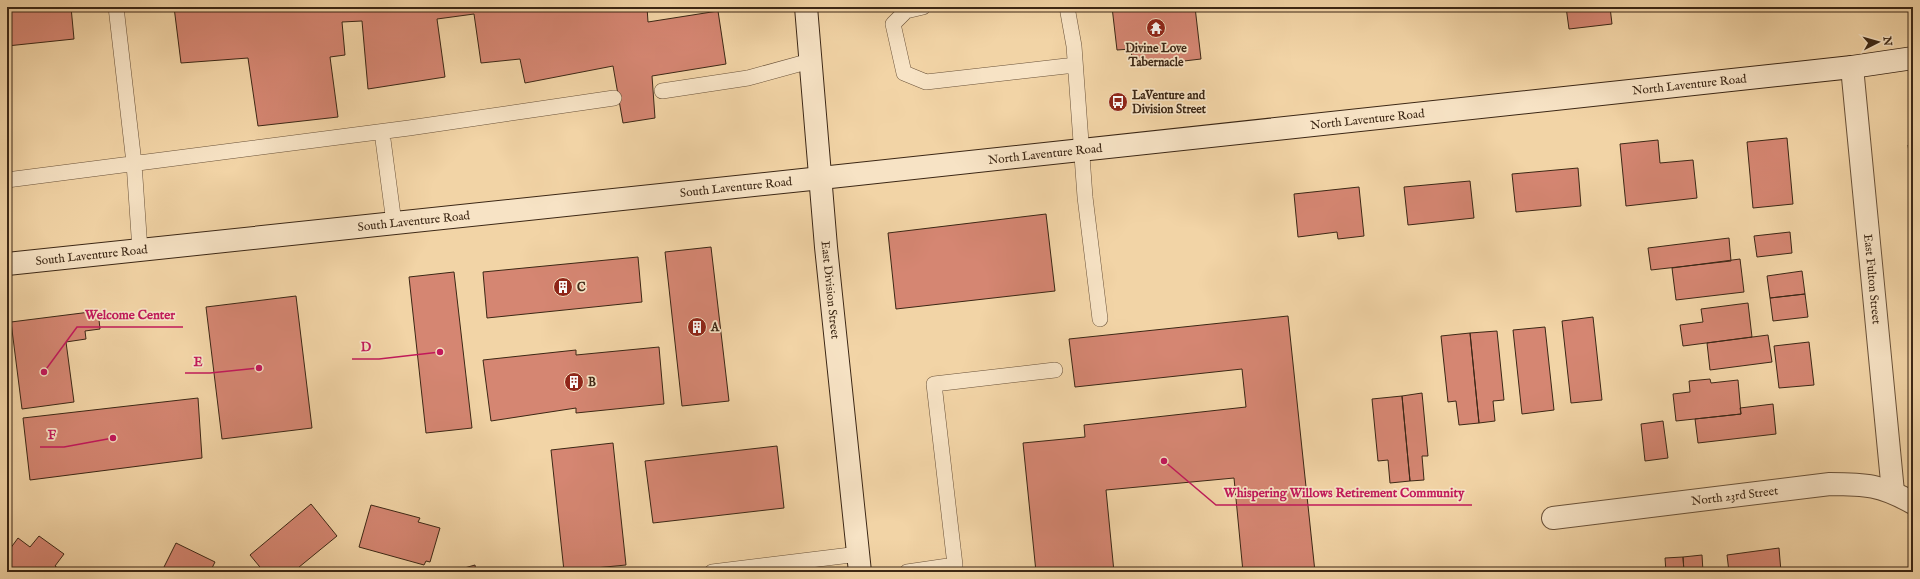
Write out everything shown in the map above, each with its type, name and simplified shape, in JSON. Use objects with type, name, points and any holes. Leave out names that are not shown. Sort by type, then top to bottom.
[{"type":"street","name":"East Division Street","points":[[806,7],[821,178],[859,563]]},
{"type":"street","name":"North Laventure Road","points":[[821,178],[1852,67],[1913,58]]},
{"type":"street","name":"East Fulton Street","points":[[1852,67],[1893,492]]},
{"type":"street","name":"South Laventure Road","points":[[7,264],[821,178]]},
{"type":"street","name":"North 23rd Street","points":[[1553,518],[1830,484],[1866,484],[1893,492],[1913,503]]},
{"type":"lane","points":[[116,7],[134,163],[140,250]]},
{"type":"lane","points":[[923,7],[906,11],[893,24],[904,73],[926,82],[1075,65]]},
{"type":"lane","points":[[1067,7],[1075,65],[1082,150],[1100,319]]},
{"type":"lane","points":[[662,91],[748,78],[810,61]]},
{"type":"lane","points":[[7,180],[382,132],[614,98]]},
{"type":"lane","points":[[382,132],[394,223]]},
{"type":"lane","points":[[907,572],[955,568],[934,384],[1055,370]]},
{"type":"lane","points":[[712,572],[859,563]]},
{"type":"building","points":[[7,7],[71,7],[74,39],[7,46]]},
{"type":"building","points":[[174,7],[647,7],[648,22],[718,11],[726,64],[652,76],[655,118],[623,123],[613,66],[525,83],[520,59],[481,63],[474,14],[437,19],[445,77],[368,89],[362,21],[342,22],[345,55],[330,57],[338,117],[258,126],[248,58],[181,63]]},
{"type":"building","name":"Divine Love Tabernacle","points":[[1112,7],[1195,7],[1201,59],[1133,67],[1131,49],[1117,50]]},
{"type":"building","points":[[1566,7],[1610,7],[1612,24],[1569,29]]},
{"type":"building","points":[[1787,138],[1793,204],[1753,208],[1747,142]]},
{"type":"building","points":[[1658,140],[1660,163],[1693,160],[1697,198],[1626,206],[1620,144]]},
{"type":"building","points":[[1913,144],[1913,184],[1908,145]]},
{"type":"building","points":[[1578,168],[1581,206],[1516,212],[1512,174]]},
{"type":"building","points":[[1470,181],[1474,218],[1408,225],[1404,187]]},
{"type":"building","points":[[1359,187],[1364,236],[1338,239],[1337,232],[1298,237],[1294,194]]},
{"type":"building","points":[[1046,214],[1055,291],[896,309],[888,233]]},
{"type":"building","points":[[1790,232],[1792,253],[1757,257],[1754,236]]},
{"type":"building","points":[[1729,238],[1731,261],[1651,270],[1648,248]]},
{"type":"building","name":"A","points":[[711,247],[729,401],[682,406],[665,252]]},
{"type":"building","name":"C","points":[[638,257],[642,302],[487,318],[483,272]]},
{"type":"building","points":[[1740,259],[1744,292],[1676,300],[1672,268]]},
{"type":"building","points":[[1802,271],[1805,294],[1770,298],[1767,276]]},
{"type":"building","points":[[454,272],[472,428],[426,433],[409,277]]},
{"type":"building","points":[[1805,294],[1808,317],[1773,321],[1770,298]]},
{"type":"building","points":[[296,296],[312,428],[222,439],[206,307]]},
{"type":"building","points":[[1748,303],[1752,337],[1683,346],[1680,325],[1703,322],[1701,309]]},
{"type":"building","points":[[98,311],[100,329],[85,331],[86,339],[66,342],[74,402],[22,409],[11,322]]},
{"type":"building","points":[[1288,316],[1315,572],[1243,572],[1234,478],[1106,490],[1114,572],[1036,572],[1023,443],[1085,437],[1084,425],[1246,407],[1242,369],[1075,387],[1069,339]]},
{"type":"building","points":[[1593,317],[1602,400],[1571,403],[1562,321]]},
{"type":"building","points":[[1545,327],[1554,410],[1522,414],[1513,330]]},
{"type":"building","points":[[1497,331],[1504,400],[1493,401],[1495,421],[1479,423],[1470,333]]},
{"type":"building","points":[[1470,333],[1479,423],[1459,425],[1456,401],[1448,402],[1441,336]]},
{"type":"building","points":[[1768,335],[1772,362],[1710,370],[1707,343]]},
{"type":"building","points":[[1809,342],[1814,385],[1779,388],[1774,346]]},
{"type":"building","name":"B","points":[[659,347],[664,404],[576,413],[576,408],[491,421],[483,360],[576,350],[576,355]]},
{"type":"building","points":[[1710,379],[1711,383],[1738,380],[1741,414],[1676,421],[1673,394],[1690,392],[1689,381]]},
{"type":"building","points":[[1422,393],[1428,456],[1422,456],[1424,480],[1410,481],[1402,396]]},
{"type":"building","points":[[1402,396],[1410,481],[1390,483],[1388,460],[1378,461],[1372,399]]},
{"type":"building","points":[[198,398],[202,458],[30,480],[23,418]]},
{"type":"building","points":[[1773,404],[1776,434],[1698,443],[1695,419],[1741,414],[1740,408]]},
{"type":"building","points":[[1663,421],[1668,458],[1645,461],[1641,424]]},
{"type":"building","points":[[613,443],[626,565],[564,571],[551,450]]},
{"type":"building","points":[[777,446],[784,508],[653,523],[645,461]]},
{"type":"building","points":[[311,504],[337,536],[293,572],[264,572],[250,555]]},
{"type":"building","points":[[371,505],[420,518],[418,522],[440,528],[430,562],[426,561],[424,565],[359,547]]},
{"type":"building","points":[[39,536],[64,554],[55,566],[63,572],[7,572],[7,553],[18,538],[30,547]]},
{"type":"building","points":[[176,543],[215,562],[210,572],[162,571]]},
{"type":"building","points":[[1779,548],[1781,572],[1729,572],[1727,555]]},
{"type":"building","points":[[1702,555],[1703,572],[1684,572],[1683,557]]},
{"type":"building","points":[[1683,557],[1684,572],[1666,572],[1665,558]]},
{"type":"building","points":[[475,565],[476,572],[450,572]]},
{"type":"place","name":"Divine Love Tabernacle","points":[[1156,28]]},
{"type":"place","name":"LaVenture and Division Street","points":[[1118,102]]},
{"type":"place","name":"C","points":[[563,287]]},
{"type":"place","name":"A","points":[[697,327]]},
{"type":"place","name":"D","points":[[440,352]]},
{"type":"place","name":"E","points":[[259,368]]},
{"type":"place","name":"Welcome Center","points":[[44,372]]},
{"type":"place","name":"B","points":[[574,382]]},
{"type":"place","name":"F","points":[[113,438]]},
{"type":"place","name":"Whispering Willows Retirement Community","points":[[1164,461]]}]
